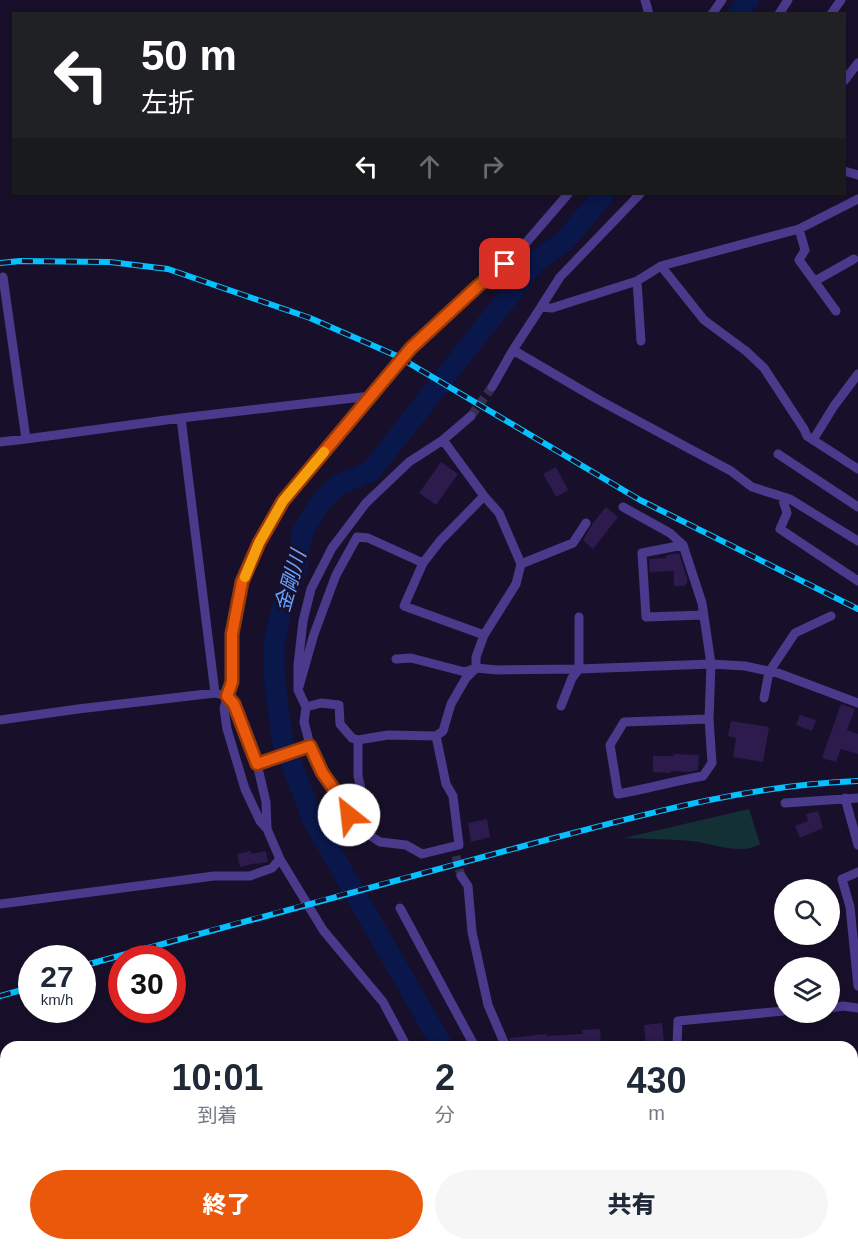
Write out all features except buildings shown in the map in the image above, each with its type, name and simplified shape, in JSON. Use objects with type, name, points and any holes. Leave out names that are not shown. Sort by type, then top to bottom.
[{"type":"street","points":[[846,78],[858,63]]},
{"type":"street","points":[[404,1041],[383,1002],[322,930],[280,859],[245,789],[226,729],[224,708],[232,682],[232,634],[236,613],[242,582],[259,543],[283,501],[411,348],[518,252],[567,195]]},
{"type":"street","points":[[492,387],[560,277],[639,195]]},
{"type":"street","points":[[541,307],[552,308],[637,281],[661,266],[799,229],[858,199]]},
{"type":"street","points":[[799,229],[805,250],[799,260],[836,311]]},
{"type":"street","points":[[814,281],[854,259]]},
{"type":"street","points":[[661,266],[704,320],[746,351],[764,368],[807,436],[858,470]]},
{"type":"street","points":[[3,277],[26,439]]},
{"type":"street","points":[[637,281],[641,341]]},
{"type":"street","points":[[513,350],[597,399],[731,471],[752,487],[790,499],[858,541]]},
{"type":"street","points":[[813,440],[834,406],[858,374]]},
{"type":"street","points":[[0,442],[371,396]]},
{"type":"street","points":[[351,805],[342,801],[322,772],[310,746],[304,722],[306,707],[298,690],[298,664],[303,621],[311,589],[332,548],[366,503],[409,462],[443,440],[471,416]]},
{"type":"street","points":[[181,418],[215,693]]},
{"type":"street","points":[[443,440],[499,513],[521,564],[516,584],[484,635],[476,657],[477,668]]},
{"type":"street","points":[[778,454],[858,507]]},
{"type":"street","points":[[484,496],[440,541],[423,563],[404,606],[484,635]]},
{"type":"street","points":[[782,496],[787,513],[780,529],[858,581]]},
{"type":"street","points":[[623,507],[670,533],[683,545],[702,603],[711,664],[709,719],[712,763],[703,776],[618,794],[610,745],[624,722],[709,719]]},
{"type":"street","points":[[521,564],[573,543],[586,523]]},
{"type":"street","points":[[298,690],[314,634],[336,575],[357,537],[368,538],[423,563]]},
{"type":"street","points":[[683,545],[642,553],[646,618],[703,615]]},
{"type":"street","points":[[764,698],[769,672],[795,633],[831,616]]},
{"type":"street","points":[[561,706],[572,678],[579,669],[579,617]]},
{"type":"street","points":[[396,659],[411,658],[465,672],[477,668],[497,670],[579,669],[711,664],[745,666],[778,673],[858,702]]},
{"type":"street","points":[[306,707],[321,703],[339,705],[340,724],[352,738],[358,740],[388,735],[436,736],[443,731],[451,705],[466,678],[477,668]]},
{"type":"street","points":[[0,720],[215,693],[227,696],[234,704],[261,762],[267,829]]},
{"type":"street","points":[[436,736],[446,784],[453,796],[459,845],[456,856]]},
{"type":"street","points":[[358,740],[358,776],[363,798],[351,805],[349,815],[366,833],[380,842],[406,845],[422,854],[459,845]]},
{"type":"street","points":[[261,762],[310,746]]},
{"type":"street","points":[[845,798],[858,845]]},
{"type":"street","points":[[785,803],[858,798]]},
{"type":"street","points":[[0,904],[214,876],[250,876],[272,868],[280,859]]},
{"type":"street","points":[[858,872],[842,879],[850,907],[858,986]]},
{"type":"street","points":[[461,876],[468,886],[472,932],[488,1005],[503,1041]]},
{"type":"street","points":[[400,908],[472,1041]]},
{"type":"street","points":[[840,1006],[858,1008]]},
{"type":"street","points":[[678,1041],[678,1021],[774,1012]]},
{"type":"street","points":[[672,1020],[677,1041]]},
{"type":"green space","points":[[749,809],[760,844],[744,849],[691,841],[624,838]]},
{"type":"waterway","name":"金剛川","points":[[739,12],[748,0]]},
{"type":"waterway","name":"金剛川","points":[[440,1041],[313,820],[283,742],[274,673],[274,643],[282,609],[297,568],[302,533],[319,504],[338,485],[371,471],[537,260],[565,241],[603,195]]},
{"type":"tunnel","points":[[471,416],[492,387]]},
{"type":"tunnel","points":[[456,856],[461,876]]},
{"type":"railway","points":[[0,263],[20,261],[110,262],[168,269],[310,318],[397,356],[640,500],[858,609]]},
{"type":"railway","points":[[96,962],[645,814],[772,789],[858,781]]},
{"type":"railway","points":[[0,996],[18,991]]},
{"type":"slow traffic","points":[[245,577],[259,543],[283,501],[324,452]]},
{"type":"route","points":[[349,815],[351,805],[342,801],[322,772],[310,746],[257,764],[234,704],[227,696],[232,682],[232,634],[242,582],[259,543],[283,501],[411,348],[505,264]]}]
